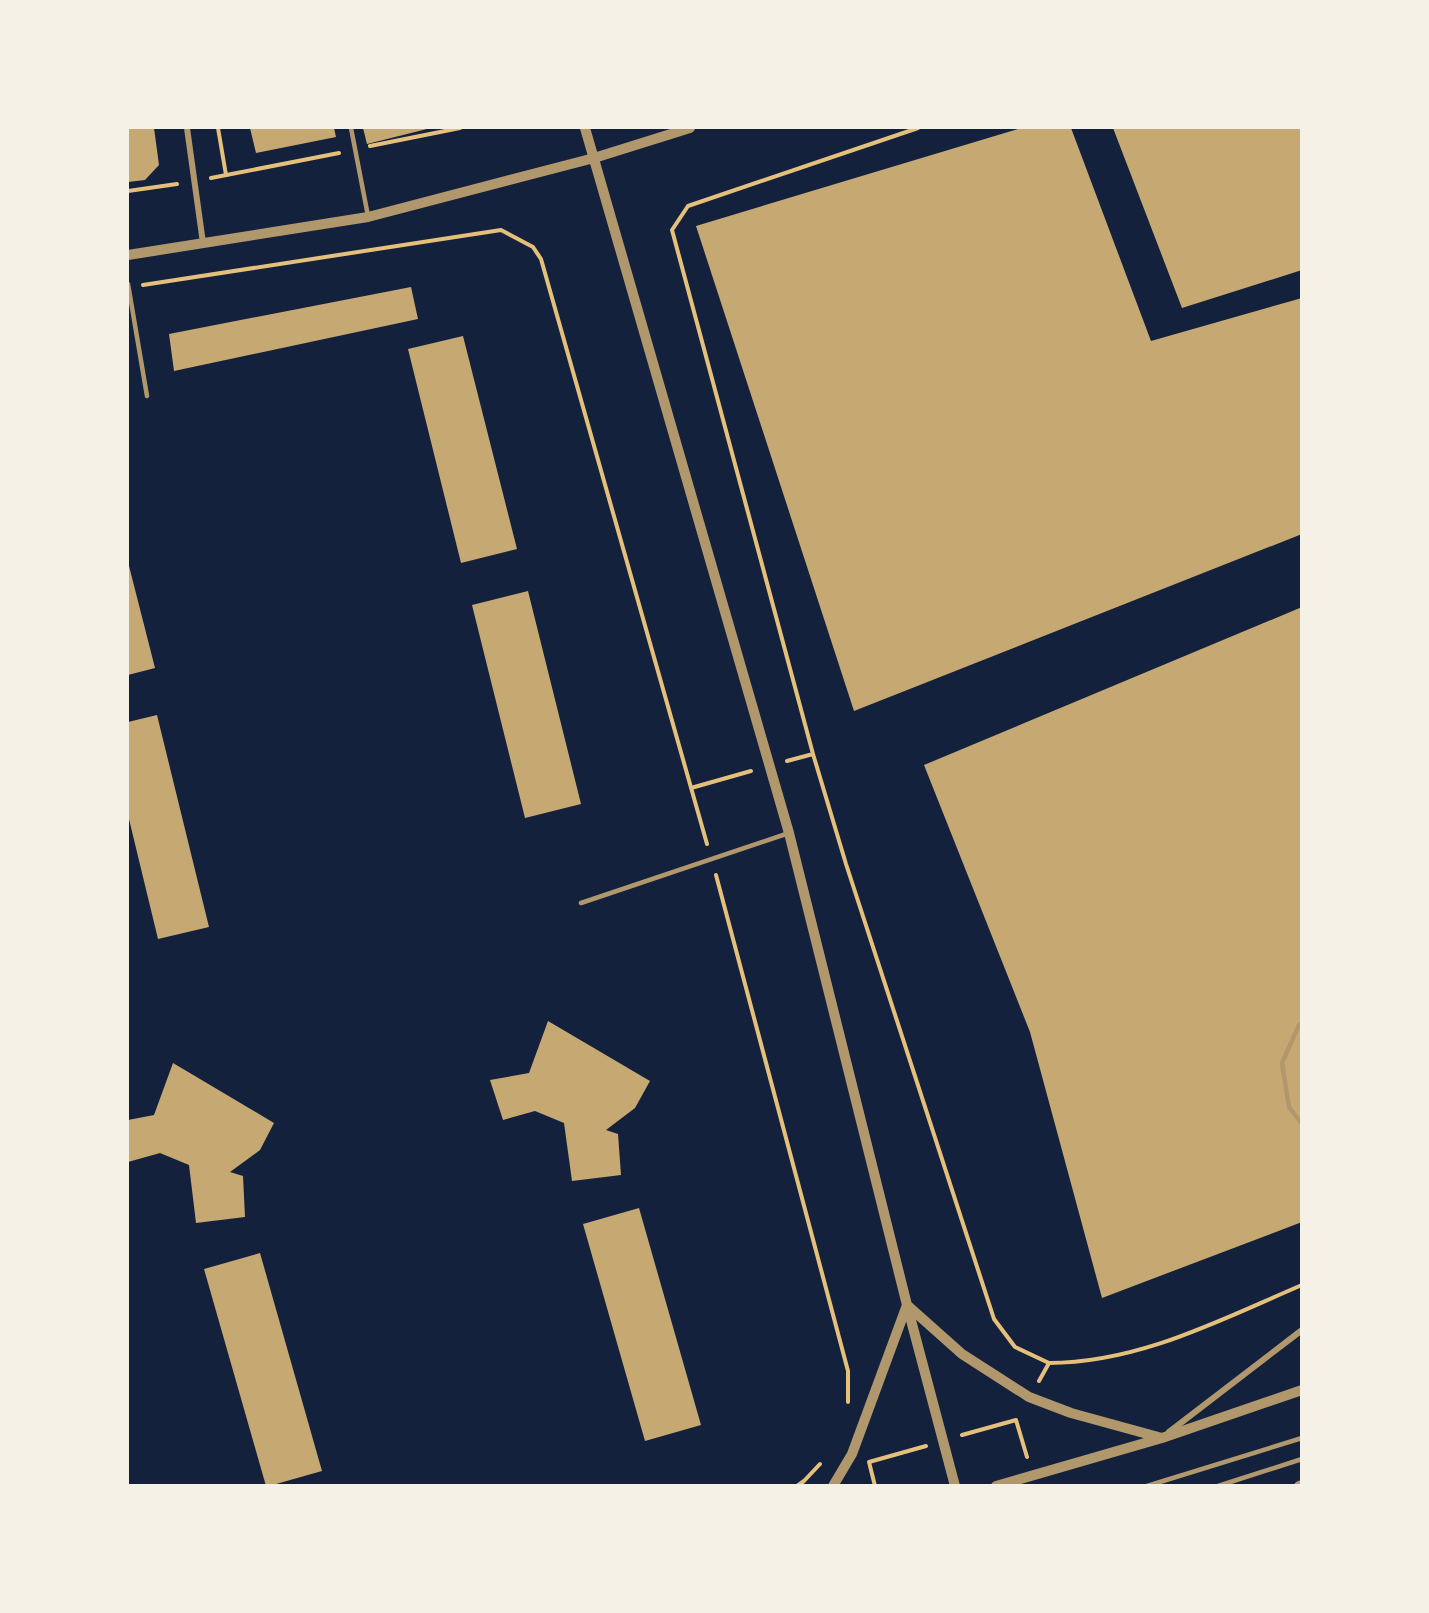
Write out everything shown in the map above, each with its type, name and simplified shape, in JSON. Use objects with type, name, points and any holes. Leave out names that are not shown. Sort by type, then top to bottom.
[{"type":"street","points":[[187,128],[203,243]]},
{"type":"street","points":[[585,128],[789,833],[907,1305],[956,1485]]},
{"type":"street","points":[[128,255],[368,217],[594,158],[690,128]]},
{"type":"street","points":[[907,1305],[962,1354],[1029,1397],[1071,1413],[1162,1438]]},
{"type":"street","points":[[833,1485],[852,1454],[907,1305]]},
{"type":"street","points":[[1162,1438],[1302,1330]]},
{"type":"street","points":[[996,1485],[1162,1438],[1302,1390]]},
{"type":"lane","points":[[351,128],[368,217]]},
{"type":"lane","points":[[128,285],[147,396]]},
{"type":"lane","points":[[581,903],[789,833]]},
{"type":"lane","points":[[1302,1024],[1299,1025],[1282,1063],[1289,1107],[1302,1124]]},
{"type":"lane","points":[[1147,1485],[1302,1438]]},
{"type":"lane","points":[[1218,1485],[1302,1459]]},
{"type":"path","points":[[218,128],[226,175]]},
{"type":"path","points":[[128,191],[226,175],[460,128]]},
{"type":"path","points":[[918,128],[688,206],[672,230],[813,754],[846,864],[994,1318],[1015,1347],[1049,1363],[1102,1359],[1165,1343],[1302,1285]]},
{"type":"path","points":[[128,285],[501,230],[533,247],[541,260],[711,858],[848,1371],[848,1410]]},
{"type":"path","points":[[1016,1420],[1049,1363]]},
{"type":"path","points":[[797,1485],[820,1464]]},
{"type":"building","points":[[128,128],[154,128],[159,165],[145,180],[128,182]]},
{"type":"building","points":[[250,128],[334,128],[336,137],[256,153]]},
{"type":"building","points":[[363,128],[431,128],[367,144]]},
{"type":"building","points":[[1021,128],[1071,128],[1151,341],[1302,298],[1302,534],[854,711],[696,226]]},
{"type":"building","points":[[1113,128],[1302,128],[1302,270],[1182,308]]},
{"type":"building","points":[[411,287],[418,319],[174,371],[169,334]]},
{"type":"building","points":[[463,336],[517,549],[461,563],[408,349]]},
{"type":"building","points":[[128,562],[155,668],[128,675]]},
{"type":"building","points":[[528,591],[581,804],[525,818],[472,605]]},
{"type":"building","points":[[1302,607],[1302,1222],[1102,1298],[1030,1032],[924,765]]},
{"type":"building","points":[[157,715],[209,927],[158,939],[128,815],[128,722]]},
{"type":"building","points":[[548,1021],[650,1081],[635,1108],[606,1130],[618,1134],[621,1175],[572,1181],[564,1123],[535,1111],[503,1120],[490,1080],[529,1073]]},
{"type":"building","points":[[173,1063],[274,1123],[260,1150],[230,1172],[243,1176],[245,1217],[196,1223],[189,1165],[160,1153],[128,1162],[128,1120],[154,1115]]},
{"type":"building","points":[[639,1208],[701,1425],[645,1441],[583,1224]]},
{"type":"building","points":[[260,1253],[322,1471],[269,1486],[266,1486],[204,1269]]}]
